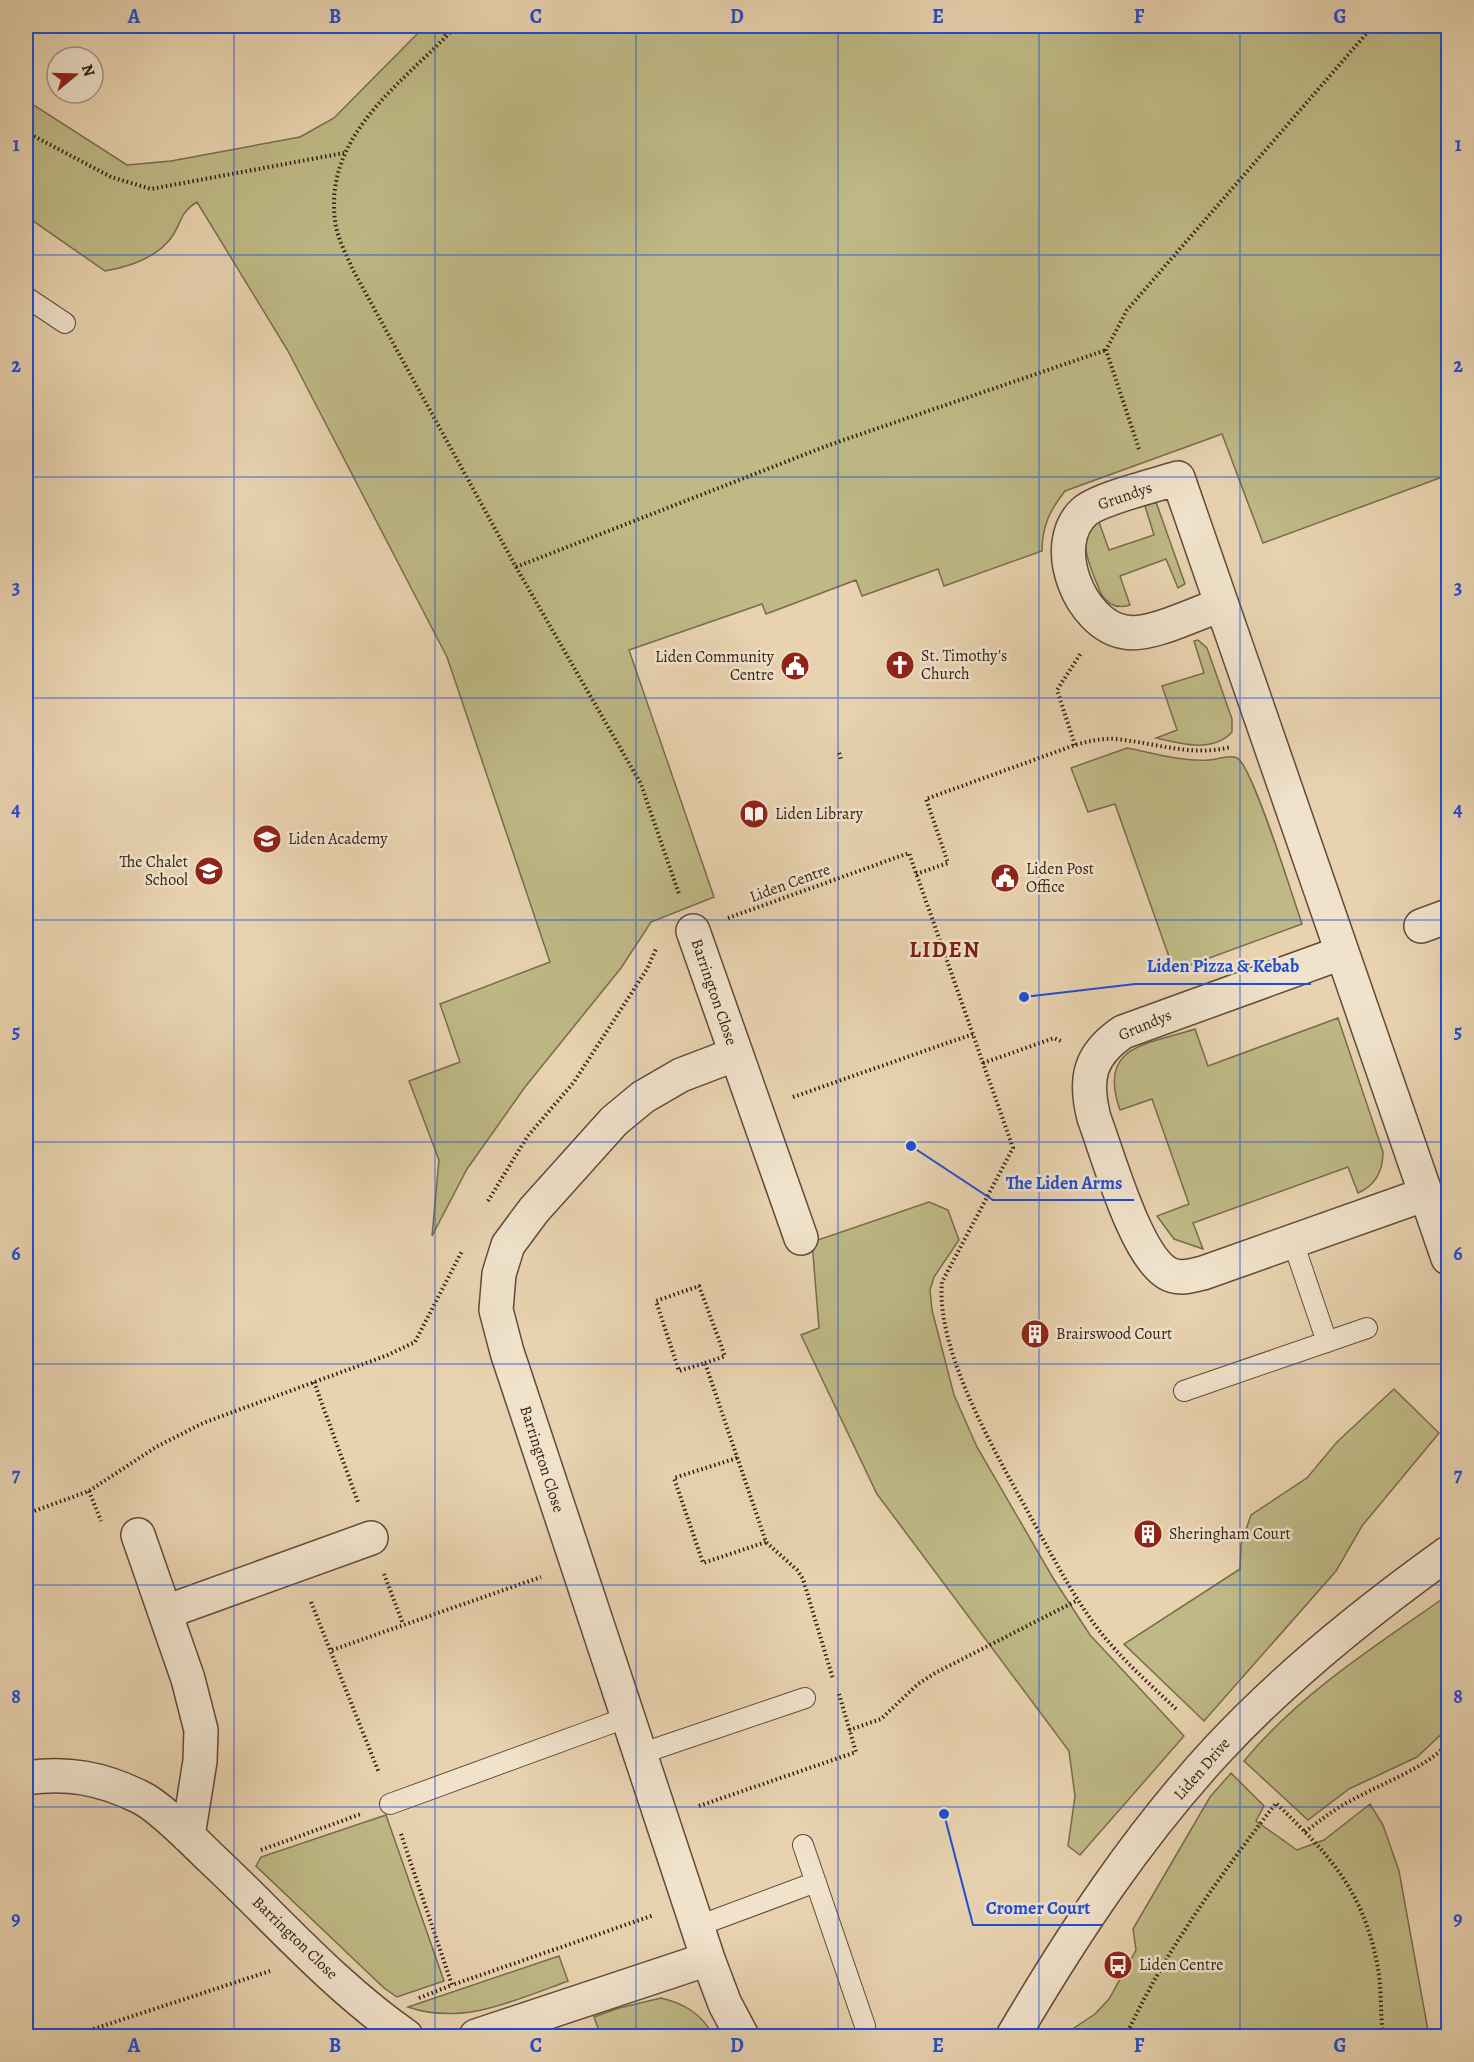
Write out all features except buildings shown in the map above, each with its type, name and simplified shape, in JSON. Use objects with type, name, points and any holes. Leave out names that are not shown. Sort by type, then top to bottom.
[{"type":"street","name":"Grundys","points":[[1101,623],[1083,601],[1068,560],[1067,540],[1073,525],[1084,511],[1178,478],[1426,1194],[1443,1225],[1449,1258]]},
{"type":"street","points":[[1101,623],[1110,629],[1127,633],[1144,632],[1221,605]]},
{"type":"street","name":"Barrington Close","points":[[693,931],[801,1238]]},
{"type":"street","name":"Grundys","points":[[1097,1054],[1105,1044],[1141,1024],[1341,953]]},
{"type":"street","name":"Barrington Close","points":[[736,1054],[681,1075],[643,1097],[614,1121],[534,1210],[508,1245],[499,1274],[495,1310],[708,1959],[725,2004],[742,2037]]},
{"type":"street","points":[[1097,1054],[1090,1081],[1090,1102],[1094,1118],[1136,1230],[1154,1261],[1168,1274],[1185,1277],[1203,1273],[1426,1194]]},
{"type":"street","points":[[138,1535],[166,1612],[201,1730],[200,1761],[188,1836]]},
{"type":"street","points":[[166,1612],[371,1538]]},
{"type":"street","name":"Liden Drive","points":[[1012,2037],[1066,1948],[1118,1872],[1184,1788],[1220,1748],[1265,1702],[1357,1622],[1449,1553]]},
{"type":"street","name":"Barrington Close","points":[[26,1778],[56,1773],[100,1781],[142,1797],[188,1836],[303,1948],[406,2037]]},
{"type":"street","points":[[476,2037],[708,1959]]},
{"type":"lane","points":[[26,297],[65,323]]},
{"type":"lane","points":[[1293,1242],[1327,1342]]},
{"type":"lane","points":[[1184,1390],[1367,1328]]},
{"type":"lane","points":[[640,1754],[805,1698]]},
{"type":"lane","points":[[390,1803],[628,1716]]},
{"type":"lane","points":[[803,1845],[865,2026]]},
{"type":"lane","points":[[694,1914],[816,1882]]},
{"type":"path","points":[[434,26],[447,36]]},
{"type":"path","points":[[456,26],[367,115],[344,153],[335,193],[336,227],[348,259],[516,567],[641,784],[693,931]]},
{"type":"path","points":[[516,567],[829,445],[1106,350],[1127,310],[1373,26]]},
{"type":"path","points":[[26,132],[111,177],[151,189],[344,153]]},
{"type":"path","points":[[1106,350],[1151,487]]},
{"type":"path","points":[[1075,745],[1057,690],[1101,623]]},
{"type":"path","points":[[916,874],[948,863],[926,799],[1097,739],[1115,739],[1186,751],[1208,752],[1266,736]]},
{"type":"path","points":[[839,753],[841,759]]},
{"type":"path","name":"Liden Centre","points":[[693,931],[909,853],[1012,1148],[942,1282],[942,1307],[949,1340],[962,1378],[1011,1482],[1078,1600],[1098,1630],[1122,1657],[1178,1711]]},
{"type":"path","points":[[486,1205],[527,1137],[579,1073],[647,969],[662,938]]},
{"type":"path","points":[[756,1110],[973,1034]]},
{"type":"path","points":[[983,1064],[1054,1038],[1097,1054]]},
{"type":"path","points":[[26,1515],[89,1491],[156,1447],[203,1423],[388,1355],[415,1342],[448,1282],[465,1244]]},
{"type":"path","points":[[699,1286],[724,1356],[705,1363],[679,1371],[656,1301],[699,1286]]},
{"type":"path","points":[[662,1819],[856,1752],[803,1579],[797,1570],[766,1542],[705,1363]]},
{"type":"path","points":[[737,1458],[674,1478],[699,1552],[703,1563],[766,1542]]},
{"type":"path","points":[[297,1564],[390,1803],[452,1985],[694,1914]]},
{"type":"path","points":[[332,1650],[577,1565]]},
{"type":"path","points":[[849,1730],[881,1719],[918,1684],[935,1673],[1078,1600]]},
{"type":"path","points":[[1305,1832],[1347,1803],[1426,1763],[1449,1744]]},
{"type":"path","points":[[219,1866],[390,1803]]},
{"type":"path","points":[[1126,2037],[1162,1968],[1217,1880],[1276,1803],[1345,1878],[1360,1902],[1378,1965],[1383,2037]]},
{"type":"path","points":[[72,2037],[274,1970],[303,1948]]},
{"type":"shaded area","points":[[425,26],[1448,26],[1448,475],[1263,543],[1222,434],[1065,491],[1048,519],[1043,534],[1042,551],[944,586],[938,569],[862,596],[856,580],[766,614],[762,604],[629,650],[714,897],[651,922],[621,968],[525,1087],[467,1169],[432,1236],[439,1160],[409,1081],[460,1062],[440,1004],[550,962],[447,657],[288,351],[197,202],[187,210],[175,233],[158,251],[132,264],[105,271],[26,216],[26,100],[127,165],[171,161],[300,137],[334,118]]},
{"type":"shaded area","points":[[1156,502],[1185,584],[1178,588],[1166,559],[1120,576],[1130,605],[1121,607],[1114,605],[1101,594],[1087,555],[1087,536],[1091,528],[1099,522],[1109,550],[1154,535],[1145,506]]},
{"type":"shaded area","points":[[1198,640],[1207,648],[1232,719],[1232,732],[1216,743],[1206,745],[1156,738],[1177,730],[1162,686],[1204,673],[1194,641]]},
{"type":"shaded area","points":[[1127,748],[1188,760],[1237,758],[1244,766],[1262,807],[1302,924],[1174,971],[1115,804],[1088,812],[1071,768]]},
{"type":"shaded area","points":[[1338,1018],[1383,1152],[1382,1165],[1374,1182],[1358,1193],[1348,1167],[1193,1223],[1203,1249],[1174,1239],[1157,1216],[1189,1204],[1152,1099],[1120,1110],[1115,1089],[1115,1072],[1121,1060],[1130,1051],[1144,1045],[1195,1029],[1208,1066]]},
{"type":"shaded area","points":[[929,1202],[948,1210],[959,1240],[934,1277],[930,1290],[932,1310],[954,1395],[977,1447],[1053,1578],[1090,1635],[1184,1736],[1080,1855],[1068,1846],[1075,1796],[1069,1751],[877,1494],[801,1335],[819,1328],[812,1242]]},
{"type":"shaded area","points":[[1394,1389],[1439,1433],[1362,1526],[1336,1571],[1204,1721],[1124,1644],[1240,1569],[1241,1545],[1251,1515],[1307,1478],[1337,1442]]},
{"type":"shaded area","points":[[1448,1595],[1448,1728],[1417,1757],[1349,1789],[1308,1820],[1244,1761],[1266,1736],[1314,1692]]},
{"type":"shaded area","points":[[1231,1773],[1264,1806],[1256,1821],[1297,1850],[1324,1840],[1370,1804],[1383,1825],[1399,1871],[1429,2036],[1062,2036],[1095,2014],[1109,1999],[1136,1950],[1133,1929],[1210,1797]]},
{"type":"shaded area","points":[[386,1815],[444,1981],[397,1997],[384,1988],[256,1866],[261,1857]]},
{"type":"shaded area","points":[[559,1956],[568,1981],[509,2003],[448,2014],[408,2007]]},
{"type":"shaded area","points":[[661,1998],[678,2003],[692,2011],[714,2036],[601,2036],[594,2017],[619,2008]]},
{"type":"place","name":"St. Timothy's Church","points":[[900,665]]},
{"type":"place","name":"Liden Community Centre","points":[[795,666]]},
{"type":"place","name":"Liden Library","points":[[754,814]]},
{"type":"place","name":"Liden Academy","points":[[267,839]]},
{"type":"place","name":"The Chalet School","points":[[209,871]]},
{"type":"place","name":"Liden Post Office","points":[[1005,878]]},
{"type":"place","name":"Liden Pizza & Kebab","points":[[1024,997]]},
{"type":"place","name":"The Liden Arms","points":[[911,1146]]},
{"type":"place","name":"Brairswood Court","points":[[1035,1334]]},
{"type":"place","name":"Sheringham Court","points":[[1148,1534]]},
{"type":"place","name":"Cromer Court","points":[[944,1814]]},
{"type":"place","name":"Liden Centre","points":[[1118,1965]]},
{"type":"district","name":"LIDEN","points":[[945,950]]}]
